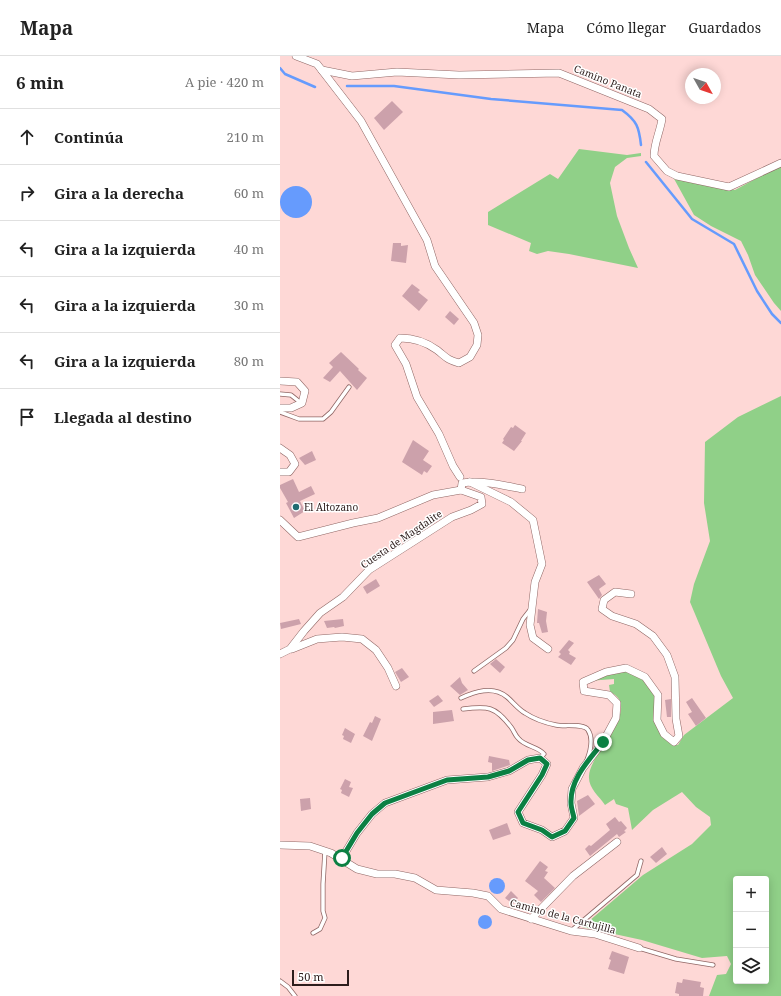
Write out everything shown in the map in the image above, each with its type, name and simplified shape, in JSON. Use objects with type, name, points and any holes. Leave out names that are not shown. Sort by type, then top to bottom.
[{"type":"street","name":"Camino Panata","points":[[296,56],[317,64],[322,70],[352,76],[397,72],[459,75],[559,73],[649,109],[662,120],[660,131],[654,147],[654,156],[667,171],[677,176],[729,187],[781,162]]},
{"type":"street","points":[[322,70],[361,121],[427,240],[435,266],[474,322],[478,335],[477,344],[470,357],[459,363],[448,360],[436,349],[426,343],[408,338],[400,338],[395,345],[406,364],[417,397],[439,434],[461,483],[470,482],[496,484],[522,489]]},
{"type":"street","points":[[280,381],[297,382],[305,391],[302,403],[291,408],[280,408]]},
{"type":"street","points":[[280,448],[290,455],[295,464],[289,472],[280,472]]},
{"type":"street","points":[[470,482],[511,502],[533,520],[542,564],[535,582],[530,625],[533,638],[548,649]]},
{"type":"street","name":"Cuesta de Magdalite","points":[[280,520],[298,537],[378,518],[461,483],[481,496],[482,504],[452,517],[369,570],[343,597],[320,613],[290,649],[280,654]]},
{"type":"street","points":[[342,858],[357,833],[372,814],[385,803],[447,780],[488,777],[509,771],[528,760],[540,758],[547,764],[542,775],[518,812],[523,823],[542,830],[552,837],[565,831],[574,818],[571,803],[572,789],[583,768],[603,742],[616,718],[617,703],[609,695],[584,691],[583,682],[606,672],[626,668],[645,677],[658,695],[657,720],[664,734],[674,742],[679,736],[676,718],[675,677],[667,655],[653,636],[636,624],[612,616],[602,609],[604,600],[616,592],[631,594]]},
{"type":"street","points":[[290,649],[317,639],[342,637],[362,638],[376,650],[388,668],[396,686]]},
{"type":"street","points":[[531,918],[573,876],[617,842]]},
{"type":"street","name":"Camino de la Cartujilla","points":[[280,845],[310,846],[342,858],[357,869],[377,874],[395,874],[415,878],[436,890],[473,893],[488,896],[501,909],[571,930],[595,934],[639,948]]},
{"type":"lane","points":[[280,412],[299,419],[323,420],[331,412],[349,387]]},
{"type":"lane","points":[[280,394],[292,396],[302,403]]},
{"type":"lane","points":[[474,671],[506,648],[513,640],[523,619],[533,606]]},
{"type":"lane","points":[[461,698],[477,691],[497,692],[506,696],[525,713],[540,720],[558,726],[584,727],[588,730],[591,738],[590,748],[583,768]]},
{"type":"lane","points":[[463,709],[485,707],[496,711],[511,726],[518,738],[528,746],[540,749],[543,752],[544,754],[540,758]]},
{"type":"lane","points":[[313,933],[320,928],[325,918],[323,912],[323,884],[325,851]]},
{"type":"lane","points":[[571,930],[637,875],[641,861]]},
{"type":"lane","points":[[639,948],[676,959],[713,965]]},
{"type":"lane","points":[[280,981],[288,987],[295,996]]},
{"type":"green space","points":[[579,149],[627,155],[641,153],[641,156],[627,158],[615,167],[610,183],[617,216],[638,268],[548,251],[537,254],[529,251],[531,243],[488,225],[488,212],[550,174],[558,179]]},
{"type":"green space","points":[[781,165],[781,311],[755,275],[741,241],[711,226],[694,215],[673,177],[735,190]]},
{"type":"green space","points":[[781,396],[781,996],[709,996],[717,975],[726,974],[731,964],[727,956],[702,958],[642,940],[582,927],[643,875],[692,844],[711,825],[710,817],[696,807],[682,792],[653,810],[632,830],[628,808],[616,804],[614,799],[605,805],[594,792],[589,780],[591,767],[612,731],[618,719],[621,708],[619,699],[610,692],[609,685],[614,684],[614,679],[588,681],[603,675],[627,671],[643,680],[655,695],[661,735],[671,744],[678,745],[684,735],[733,698],[721,676],[690,602],[694,584],[710,541],[704,503],[705,442],[738,417]]},
{"type":"water","points":[[296,186],[307,191],[312,202],[307,213],[296,218],[285,213],[280,202],[285,191]]},
{"type":"water","points":[[497,878],[503,880],[505,886],[503,892],[497,894],[491,892],[489,886],[491,880]]},
{"type":"water","points":[[482,915],[488,915],[492,919],[492,925],[488,929],[482,929],[478,925],[478,919]]},
{"type":"building","points":[[392,101],[403,112],[384,130],[374,118]]},
{"type":"building","points":[[393,243],[401,243],[401,246],[408,245],[406,263],[391,261]]},
{"type":"building","points":[[412,284],[420,290],[418,292],[428,300],[419,311],[402,296]]},
{"type":"building","points":[[450,311],[459,319],[454,325],[445,317]]},
{"type":"building","points":[[341,352],[367,378],[357,390],[340,371],[330,382],[323,378],[333,367],[329,363]]},
{"type":"building","points":[[515,425],[526,433],[514,451],[502,443],[511,427],[513,428]]},
{"type":"building","points":[[413,440],[429,451],[423,460],[432,466],[427,473],[424,471],[422,475],[402,462]]},
{"type":"building","points":[[312,451],[316,460],[305,465],[299,458]]},
{"type":"building","points":[[293,479],[299,492],[311,486],[315,494],[300,501],[305,511],[294,518],[286,503],[288,502],[280,488],[280,485]]},
{"type":"building","points":[[599,575],[606,584],[599,589],[602,595],[599,599],[587,582]]},
{"type":"building","points":[[376,579],[380,586],[367,594],[363,587]]},
{"type":"building","points":[[538,609],[547,612],[546,621],[548,632],[542,633],[539,623],[537,623]]},
{"type":"building","points":[[299,619],[301,624],[281,629],[280,623]]},
{"type":"building","points":[[343,619],[344,626],[335,628],[327,628],[324,621]]},
{"type":"building","points":[[569,640],[574,643],[568,650],[570,652],[569,654],[576,658],[571,665],[558,657],[561,654],[559,652]]},
{"type":"building","points":[[496,659],[505,667],[500,673],[490,664]]},
{"type":"building","points":[[402,668],[409,677],[401,682],[395,672]]},
{"type":"building","points":[[460,677],[462,683],[468,690],[460,695],[450,686]]},
{"type":"building","points":[[438,695],[443,701],[434,707],[429,701]]},
{"type":"building","points":[[692,698],[706,718],[696,726],[688,714],[692,712],[686,702]]},
{"type":"building","points":[[671,699],[671,717],[667,717],[665,700]]},
{"type":"building","points":[[452,710],[454,721],[433,724],[433,712]]},
{"type":"building","points":[[375,716],[381,719],[372,741],[363,736],[370,722],[372,723]]},
{"type":"building","points":[[345,728],[355,734],[351,743],[343,739],[344,736],[342,735]]},
{"type":"building","points":[[489,756],[509,760],[510,765],[492,771],[492,763],[488,762]]},
{"type":"building","points":[[345,779],[351,782],[349,787],[353,788],[349,797],[341,793],[342,790],[340,789]]},
{"type":"building","points":[[588,795],[595,804],[579,816],[577,801]]},
{"type":"building","points":[[310,798],[311,809],[301,811],[300,799]]},
{"type":"building","points":[[615,817],[627,828],[624,831],[626,832],[619,837],[617,834],[590,856],[585,849],[589,845],[591,846],[610,830],[606,824]]},
{"type":"building","points":[[507,823],[511,834],[493,840],[489,830]]},
{"type":"building","points":[[662,847],[667,854],[656,863],[650,857]]},
{"type":"building","points":[[540,861],[548,867],[545,871],[548,872],[544,878],[555,888],[541,902],[534,895],[538,891],[525,881]]},
{"type":"building","points":[[511,891],[518,898],[513,904],[505,898]]},
{"type":"building","points":[[612,951],[629,957],[624,974],[608,969]]},
{"type":"building","points":[[683,979],[701,982],[700,987],[704,988],[703,996],[679,996],[679,994],[675,993],[677,982],[682,983]]},
{"type":"waterway","points":[[280,68],[285,74],[315,87]]},
{"type":"waterway","points":[[347,86],[394,86],[491,99],[622,110],[634,121],[638,129],[641,145]]},
{"type":"waterway","points":[[646,162],[692,219],[734,244],[757,291],[772,314],[781,323]]},
{"type":"place","name":"El Altozano","points":[[296,507]]},
{"type":"route","points":[[342,858],[357,833],[372,814],[385,803],[447,780],[488,777],[509,771],[528,760],[540,758],[547,764],[542,775],[518,812],[523,823],[542,830],[552,837],[565,831],[574,818],[571,803],[572,789],[583,768],[603,742]]}]
